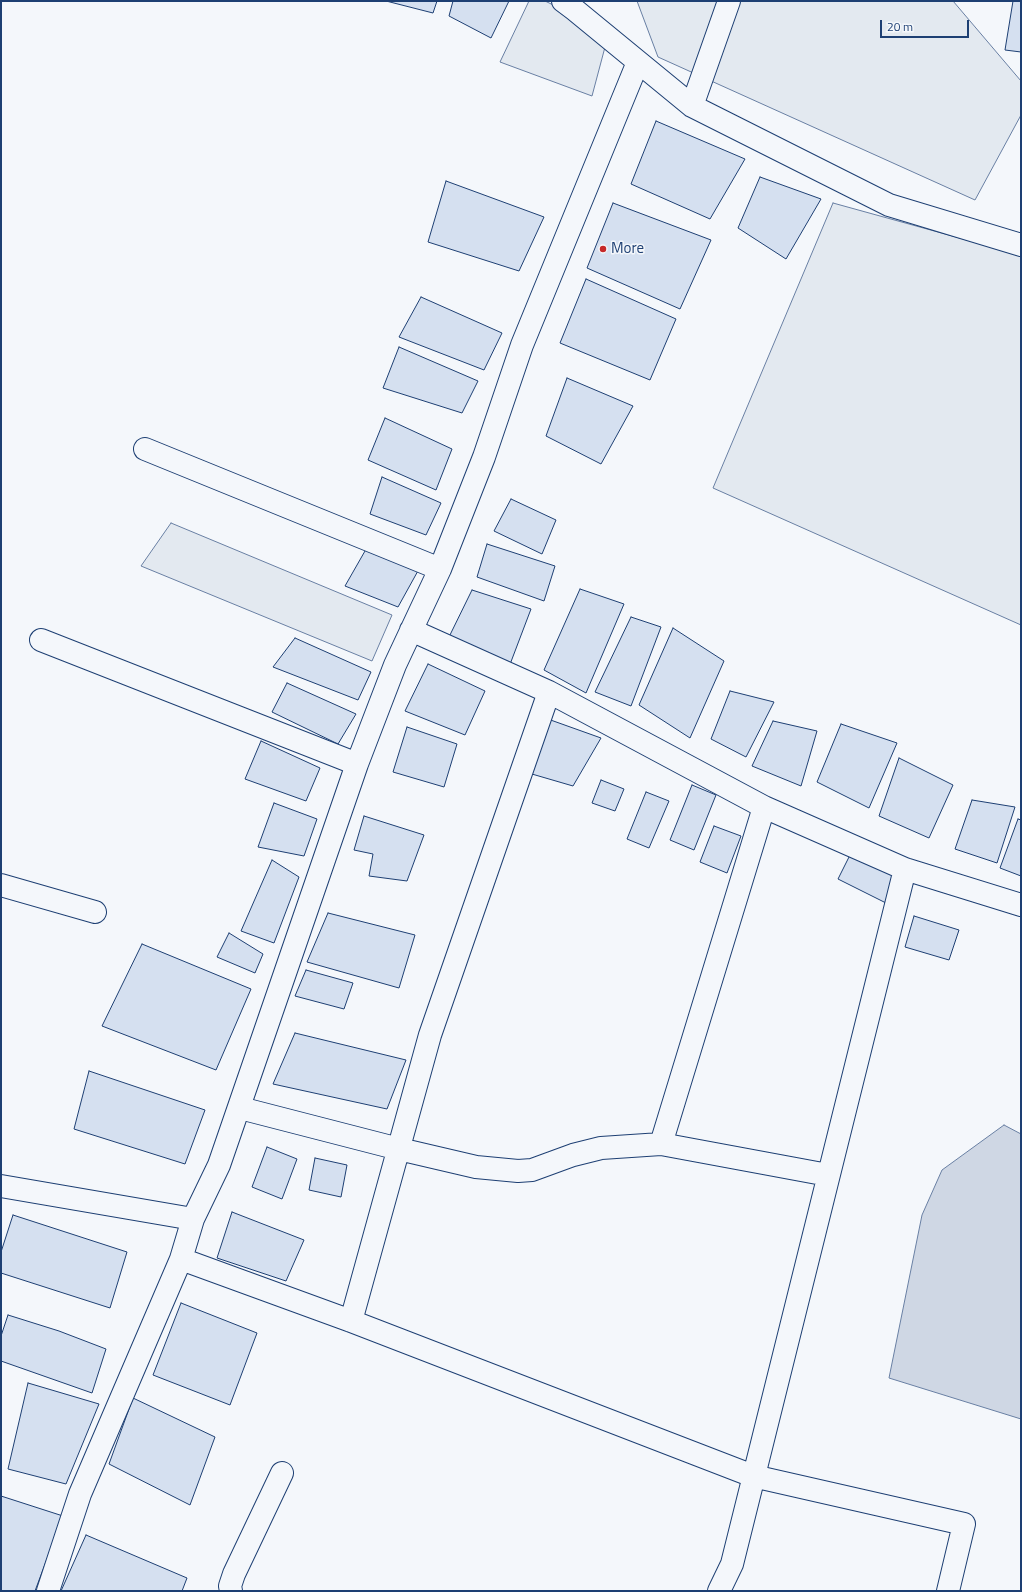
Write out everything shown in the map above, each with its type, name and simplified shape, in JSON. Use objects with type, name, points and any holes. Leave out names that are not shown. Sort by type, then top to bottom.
[{"type":"street","points":[[562,1],[692,106],[889,205],[1021,245]]},
{"type":"street","points":[[692,106],[729,1]]},
{"type":"street","points":[[48,1591],[80,1494],[181,1259],[193,1219],[219,1165],[240,1108],[357,764],[395,665],[440,569],[484,456],[522,345],[638,62]]},
{"type":"street","points":[[145,449],[440,569]]},
{"type":"street","points":[[411,630],[549,692],[764,806],[905,869],[1021,905]]},
{"type":"street","points":[[41,640],[357,764]]},
{"type":"street","points":[[351,1321],[430,1035],[549,692]]},
{"type":"street","points":[[661,1144],[764,806]]},
{"type":"street","points":[[719,1591],[732,1564],[905,869]]},
{"type":"street","points":[[1,885],[95,912]]},
{"type":"street","points":[[240,1108],[399,1149],[476,1167],[518,1171],[532,1170],[573,1155],[601,1148],[661,1144],[828,1175]]},
{"type":"street","points":[[1,1186],[193,1219]]},
{"type":"street","points":[[181,1259],[351,1321],[753,1476],[964,1524],[948,1591]]},
{"type":"street","points":[[231,1591],[230,1586],[234,1574],[282,1472]]},
{"type":"shaded area","points":[[529,1],[545,1],[609,32],[592,96],[500,62]]},
{"type":"shaded area","points":[[637,1],[953,1],[1021,81],[1021,115],[975,200],[658,57]]},
{"type":"shaded area","points":[[833,203],[1021,255],[1021,625],[713,488]]},
{"type":"shaded area","points":[[171,523],[392,615],[372,661],[141,566]]},
{"type":"shaded area","points":[[1004,1125],[1021,1134],[1021,1419],[889,1378],[922,1215],[942,1170]]},
{"type":"building","points":[[386,1],[437,1],[433,13]]},
{"type":"building","points":[[453,1],[509,1],[491,38],[449,16]]},
{"type":"building","points":[[1013,1],[1021,1],[1021,52],[1005,50]]},
{"type":"building","points":[[656,121],[745,159],[710,219],[631,184]]},
{"type":"building","points":[[760,177],[821,199],[786,259],[738,228]]},
{"type":"building","points":[[446,181],[544,217],[519,271],[428,242]]},
{"type":"building","points":[[613,203],[711,240],[680,309],[587,268]]},
{"type":"building","points":[[586,279],[676,319],[650,380],[560,343]]},
{"type":"building","points":[[421,297],[502,333],[484,370],[399,337]]},
{"type":"building","points":[[399,347],[478,381],[462,413],[383,388]]},
{"type":"building","points":[[567,378],[633,406],[601,464],[546,436]]},
{"type":"building","points":[[385,418],[452,449],[436,490],[368,460]]},
{"type":"building","points":[[382,477],[441,503],[426,535],[370,514]]},
{"type":"building","points":[[511,499],[556,520],[542,554],[494,531]]},
{"type":"building","points":[[369,544],[419,569],[398,607],[345,586]]},
{"type":"building","points":[[487,544],[555,566],[544,601],[477,577]]},
{"type":"building","points":[[580,589],[624,604],[586,693],[544,670]]},
{"type":"building","points":[[472,590],[531,609],[509,667],[448,639]]},
{"type":"building","points":[[631,617],[661,627],[631,706],[595,692]]},
{"type":"building","points":[[673,628],[724,661],[690,738],[639,705]]},
{"type":"building","points":[[295,638],[371,672],[358,700],[273,667]]},
{"type":"building","points":[[428,664],[485,691],[465,735],[405,711]]},
{"type":"building","points":[[287,683],[356,714],[338,744],[272,712]]},
{"type":"building","points":[[730,691],[774,702],[746,757],[711,739]]},
{"type":"building","points":[[545,718],[601,738],[573,786],[525,772]]},
{"type":"building","points":[[773,721],[817,731],[801,786],[752,766]]},
{"type":"building","points":[[841,724],[897,743],[869,808],[817,782]]},
{"type":"building","points":[[407,727],[457,744],[444,787],[393,772]]},
{"type":"building","points":[[261,741],[320,768],[306,801],[245,779]]},
{"type":"building","points":[[899,758],[953,785],[929,838],[879,816]]},
{"type":"building","points":[[601,780],[624,789],[615,811],[592,803]]},
{"type":"building","points":[[692,785],[716,795],[694,850],[670,840]]},
{"type":"building","points":[[646,792],[669,801],[649,848],[627,839]]},
{"type":"building","points":[[972,800],[1015,807],[997,863],[955,849]]},
{"type":"building","points":[[274,803],[317,819],[304,856],[258,847]]},
{"type":"building","points":[[364,816],[424,835],[407,881],[369,876],[373,854],[354,850]]},
{"type":"building","points":[[1018,819],[1021,820],[1021,876],[1000,868]]},
{"type":"building","points":[[714,826],[741,836],[727,873],[700,862]]},
{"type":"building","points":[[859,837],[904,864],[890,905],[838,879]]},
{"type":"building","points":[[272,860],[299,877],[274,943],[241,931]]},
{"type":"building","points":[[328,913],[415,935],[399,988],[307,962]]},
{"type":"building","points":[[914,916],[959,930],[949,960],[905,947]]},
{"type":"building","points":[[229,933],[263,954],[255,973],[217,957]]},
{"type":"building","points":[[142,944],[251,989],[216,1070],[102,1026]]},
{"type":"building","points":[[306,970],[353,983],[344,1009],[295,996]]},
{"type":"building","points":[[295,1033],[406,1060],[387,1109],[273,1084]]},
{"type":"building","points":[[89,1071],[205,1110],[185,1164],[74,1129]]},
{"type":"building","points":[[267,1147],[297,1159],[282,1199],[252,1187]]},
{"type":"building","points":[[315,1158],[347,1165],[341,1197],[309,1190]]},
{"type":"building","points":[[232,1212],[304,1240],[286,1281],[217,1258]]},
{"type":"building","points":[[13,1215],[127,1252],[110,1308],[1,1273],[1,1252]]},
{"type":"building","points":[[181,1303],[257,1333],[230,1405],[153,1375]]},
{"type":"building","points":[[8,1315],[59,1331],[106,1349],[92,1393],[1,1361],[1,1336]]},
{"type":"building","points":[[28,1383],[99,1404],[66,1484],[8,1469]]},
{"type":"building","points":[[133,1398],[215,1437],[190,1505],[109,1464]]},
{"type":"building","points":[[1,1496],[63,1516],[35,1591],[1,1591]]},
{"type":"building","points":[[86,1535],[187,1578],[182,1591],[61,1591]]},
{"type":"place","name":"More","points":[[603,249]]}]
